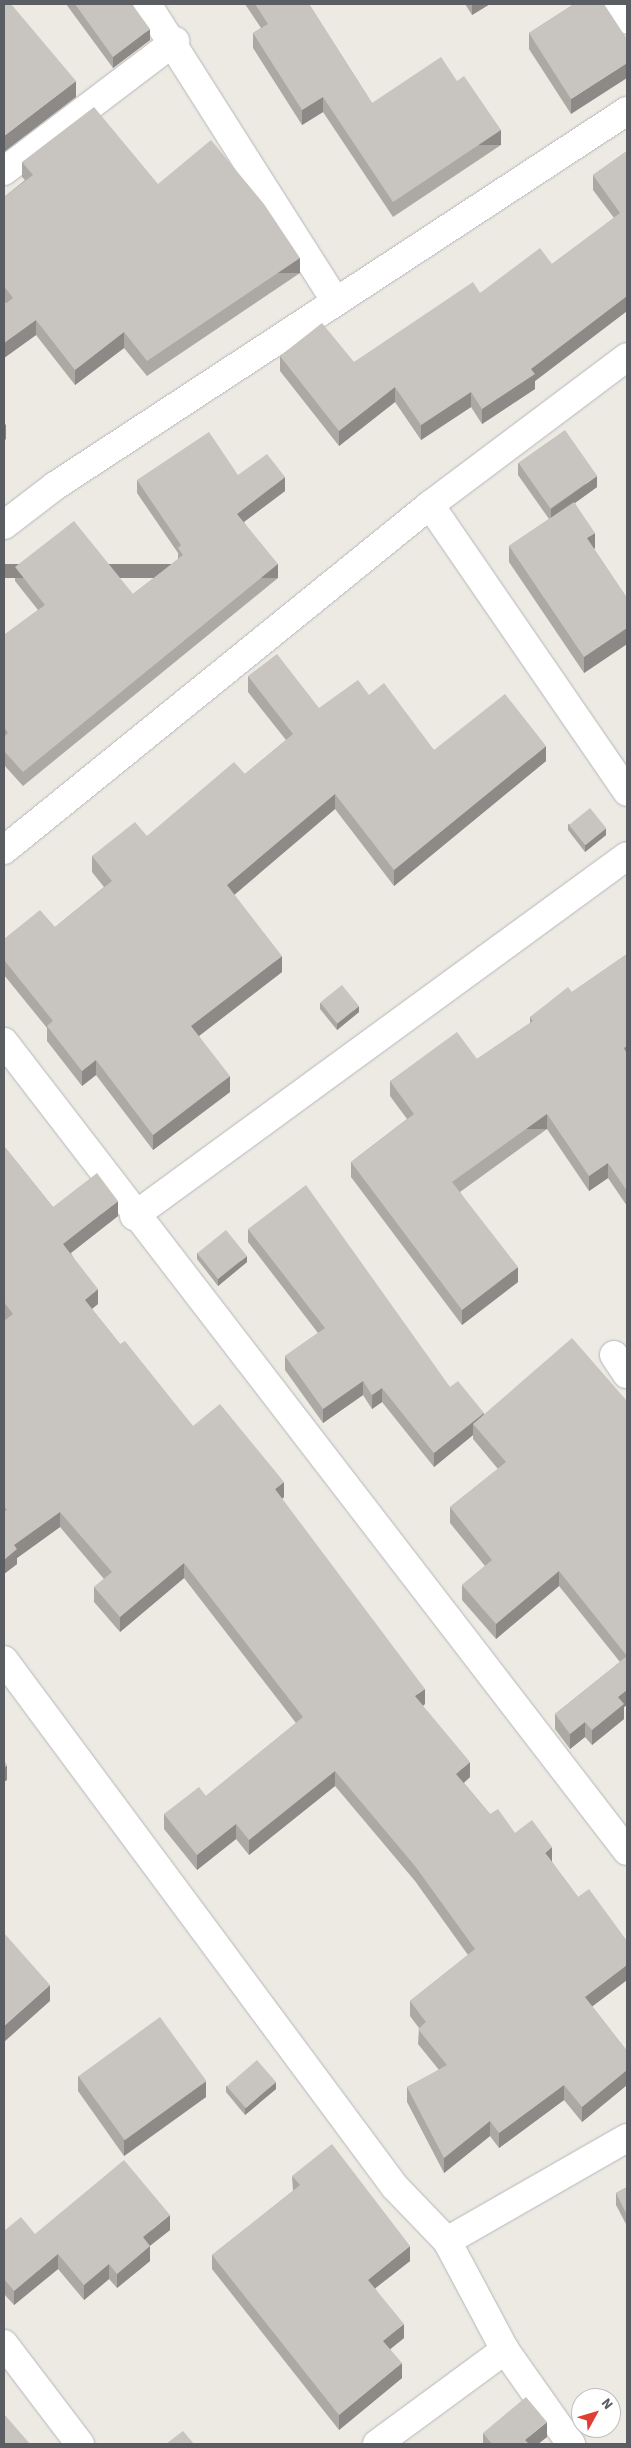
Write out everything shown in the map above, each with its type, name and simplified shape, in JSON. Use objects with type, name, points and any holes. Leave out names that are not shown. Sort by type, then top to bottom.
[{"type":"street","points":[[147,4],[175,41],[335,300]]},
{"type":"street","points":[[616,4],[627,20]]},
{"type":"street","points":[[4,171],[175,41]]},
{"type":"street","points":[[4,525],[335,300],[627,111]]},
{"type":"street","points":[[4,850],[430,505],[627,357]]},
{"type":"street","points":[[430,505],[627,792]]},
{"type":"street","points":[[134,1216],[627,856]]},
{"type":"street","points":[[4,1042],[134,1216],[627,1851]]},
{"type":"street","points":[[4,1660],[395,2187],[447,2241],[505,2350],[571,2444]]},
{"type":"street","points":[[447,2241],[627,2138]]},
{"type":"street","points":[[4,2344],[80,2444]]},
{"type":"street","points":[[377,2444],[505,2350]]},
{"type":"building","points":[[4,4],[11,4],[76,81],[4,136]]},
{"type":"building","points":[[75,4],[132,4],[150,29],[113,57]]},
{"type":"building","points":[[255,4],[309,4],[372,103],[441,57],[457,81],[464,76],[501,130],[393,202],[323,97],[302,110],[253,33],[268,24]]},
{"type":"building","points":[[574,4],[604,4],[627,39],[627,63],[571,99],[529,33]]},
{"type":"building","points":[[94,107],[158,184],[211,140],[264,204],[300,258],[147,361],[124,332],[75,370],[36,320],[4,343],[4,305],[13,298],[4,286],[4,197],[33,175],[22,162]]},
{"type":"building","points":[[627,151],[627,296],[531,369],[535,374],[482,409],[471,392],[421,425],[395,387],[339,431],[280,356],[322,323],[354,362],[473,282],[480,293],[540,248],[552,264],[620,213],[593,175]]},
{"type":"building","points":[[565,430],[597,476],[550,509],[518,463]]},
{"type":"building","points":[[209,432],[238,475],[267,454],[285,477],[237,514],[278,564],[23,772],[4,751],[4,737],[8,733],[4,727],[4,635],[45,605],[15,567],[74,521],[133,594],[183,555],[178,548],[181,545],[137,480]]},
{"type":"building","points":[[574,502],[595,533],[587,538],[627,598],[627,628],[584,657],[509,546]]},
{"type":"building","points":[[277,654],[319,708],[358,680],[369,695],[384,683],[434,750],[505,694],[546,746],[394,870],[335,794],[227,885],[282,956],[191,1026],[230,1076],[153,1135],[96,1060],[82,1071],[47,1026],[53,1021],[4,960],[4,939],[40,910],[55,927],[112,881],[92,856],[135,822],[147,836],[234,762],[245,774],[293,734],[248,676]]},
{"type":"building","points":[[590,808],[606,828],[585,845],[569,825]]},
{"type":"building","points":[[627,954],[627,1046],[624,1048],[627,1054],[627,1191],[608,1163],[589,1176],[547,1114],[452,1182],[518,1267],[462,1310],[351,1162],[414,1114],[390,1081],[457,1032],[477,1059],[533,1021],[530,1017],[568,987],[572,992]]},
{"type":"building","points":[[342,985],[359,1006],[337,1024],[320,1003]]},
{"type":"building","points":[[4,1146],[53,1207],[97,1173],[118,1201],[63,1244],[98,1289],[85,1300],[120,1344],[125,1341],[193,1426],[220,1404],[284,1482],[275,1489],[425,1689],[415,1696],[470,1762],[456,1774],[490,1814],[498,1809],[515,1833],[532,1820],[552,1847],[545,1853],[578,1897],[589,1889],[627,1941],[627,1965],[585,1997],[627,2051],[627,2070],[582,2107],[564,2085],[499,2133],[490,2121],[444,2158],[407,2087],[447,2065],[418,2029],[426,2022],[410,2001],[475,1949],[415,1866],[335,1771],[249,1840],[236,1824],[197,1855],[164,1814],[199,1787],[206,1796],[303,1717],[184,1563],[120,1617],[94,1587],[112,1572],[60,1512],[14,1545],[17,1549],[4,1560],[4,1512],[7,1510],[4,1506],[4,1321],[13,1314],[4,1302]]},
{"type":"building","points":[[306,1185],[450,1387],[458,1381],[484,1413],[434,1453],[382,1388],[372,1395],[363,1381],[323,1409],[285,1356],[325,1328],[248,1229]]},
{"type":"building","points":[[226,1230],[247,1256],[218,1279],[197,1253]]},
{"type":"building","points":[[572,1338],[627,1401],[627,1656],[559,1571],[496,1624],[462,1585],[492,1560],[450,1507],[506,1462],[473,1424]]},
{"type":"building","points":[[627,1656],[627,1690],[618,1697],[624,1704],[592,1730],[585,1722],[570,1734],[555,1714]]},
{"type":"building","points":[[4,1933],[50,1985],[4,2026]]},
{"type":"building","points":[[160,2017],[206,2081],[125,2140],[78,2076]]},
{"type":"building","points":[[257,2060],[276,2082],[246,2108],[227,2086]]},
{"type":"building","points":[[332,2144],[410,2246],[368,2280],[404,2324],[383,2341],[402,2363],[339,2415],[212,2255],[300,2185],[292,2176]]},
{"type":"building","points":[[124,2160],[170,2215],[143,2237],[150,2246],[117,2274],[109,2264],[84,2285],[58,2254],[14,2291],[4,2279],[4,2231],[21,2217],[35,2234]]},
{"type":"building","points":[[627,2187],[627,2215],[616,2193]]},
{"type":"building","points":[[526,2397],[547,2422],[525,2440],[529,2444],[492,2444],[483,2433]]},
{"type":"building","points":[[4,2414],[30,2444],[4,2444]]},
{"type":"building","points":[[183,2431],[194,2444],[166,2444]]}]
